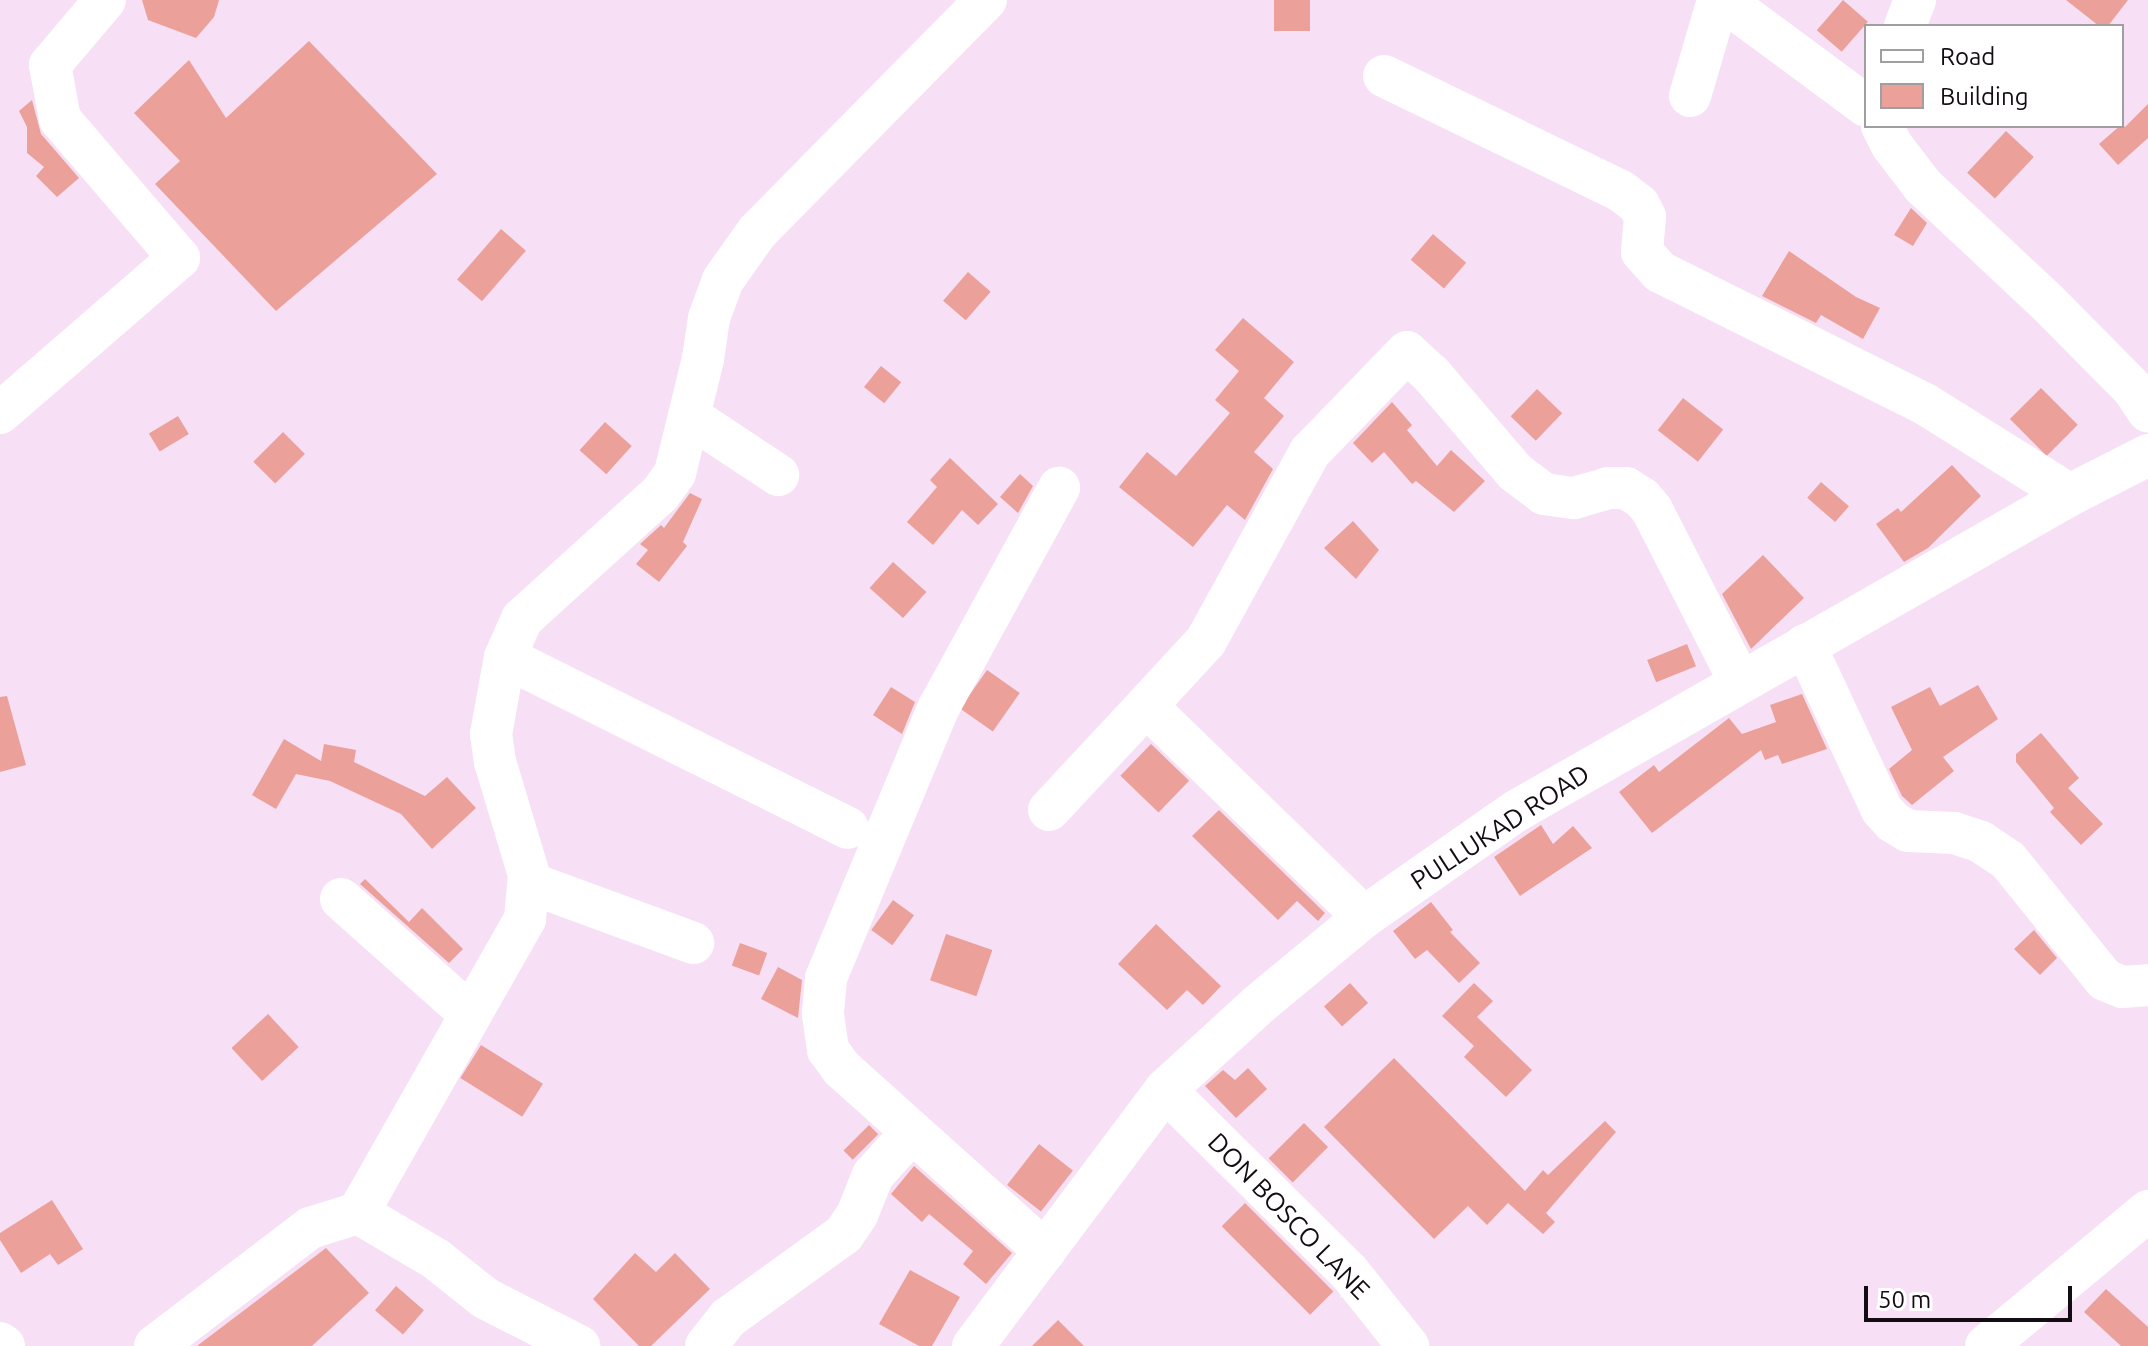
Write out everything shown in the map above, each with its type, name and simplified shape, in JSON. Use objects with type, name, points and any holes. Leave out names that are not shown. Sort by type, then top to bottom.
[{"type":"street","points":[[0,413],[179,258],[60,119],[50,65],[105,0]]},
{"type":"street","points":[[155,1346],[310,1228],[358,1213],[525,919],[530,883],[495,762],[491,734],[505,657],[522,619],[660,494],[675,473],[709,318],[723,280],[757,232],[986,0]]},
{"type":"street","points":[[1690,96],[1721,0],[1864,105]]},
{"type":"street","points":[[1906,24],[1915,0]]},
{"type":"street","points":[[1384,76],[1621,191],[1639,205],[1645,217],[1642,252],[1660,272],[1925,404],[2070,495]]},
{"type":"street","points":[[1883,128],[1891,144],[1923,186],[2048,303],[2133,389],[2148,411]]},
{"type":"street","points":[[1049,810],[1206,641],[1310,452],[1407,352],[1431,374],[1515,472],[1544,494],[1574,498],[1608,488],[1626,488],[1642,498],[1652,510],[1740,682]]},
{"type":"street","points":[[689,416],[778,475]]},
{"type":"street","name":"PULLUKAD ROAD","points":[[973,1346],[1165,1090],[1258,1005],[1364,917],[1516,811],[2070,495],[2148,455]]},
{"type":"street","points":[[1045,1251],[842,1069],[828,1050],[823,1013],[826,978],[939,707],[1059,488]]},
{"type":"street","points":[[1805,645],[1882,810],[1893,822],[1908,831],[1954,833],[1990,848],[2008,860],[2105,980],[2122,987],[2148,985]]},
{"type":"street","points":[[505,657],[848,828]]},
{"type":"street","points":[[1146,706],[1364,917]]},
{"type":"street","points":[[530,883],[693,943]]},
{"type":"street","points":[[341,899],[469,1013]]},
{"type":"street","name":"DON BOSCO LANE","points":[[1165,1090],[1349,1272],[1408,1346]]},
{"type":"street","points":[[706,1346],[728,1318],[844,1234],[857,1215],[873,1175],[912,1132]]},
{"type":"street","points":[[1986,1346],[2148,1211]]},
{"type":"street","points":[[358,1213],[436,1259],[485,1298],[579,1346]]},
{"type":"building","points":[[142,0],[219,0],[214,17],[196,38],[148,20]]},
{"type":"building","points":[[1274,0],[1310,0],[1310,31],[1274,31]]},
{"type":"building","points":[[1843,0],[1868,22],[1842,52],[1817,30]]},
{"type":"building","points":[[2066,0],[2128,0],[2110,24],[2096,24]]},
{"type":"building","points":[[309,41],[437,174],[276,311],[155,184],[180,161],[134,113],[189,60],[226,118]]},
{"type":"building","points":[[32,100],[41,134],[79,178],[57,197],[36,176],[44,167],[27,153],[27,127],[19,111]]},
{"type":"building","points":[[2148,104],[2148,138],[2118,165],[2099,144],[2117,128],[2125,127]]},
{"type":"building","points":[[2006,131],[2034,157],[1995,199],[1967,173]]},
{"type":"building","points":[[1911,208],[1927,223],[1913,246],[1894,235]]},
{"type":"building","points":[[501,229],[526,251],[482,301],[457,280]]},
{"type":"building","points":[[1433,234],[1466,263],[1444,289],[1411,260]]},
{"type":"building","points":[[1789,251],[1856,297],[1880,308],[1863,339],[1821,315],[1816,323],[1762,296]]},
{"type":"building","points":[[968,272],[991,292],[966,320],[943,301]]},
{"type":"building","points":[[1243,318],[1294,362],[1264,398],[1284,416],[1254,452],[1273,469],[1245,520],[1227,505],[1193,547],[1119,487],[1147,452],[1176,476],[1230,413],[1215,400],[1239,371],[1215,350]]},
{"type":"building","points":[[881,366],[901,382],[884,403],[864,387]]},
{"type":"building","points":[[2041,388],[2078,425],[2047,456],[2010,419]]},
{"type":"building","points":[[1537,389],[1562,413],[1536,441],[1511,416]]},
{"type":"building","points":[[1683,398],[1723,429],[1698,462],[1658,430]]},
{"type":"building","points":[[1392,402],[1412,425],[1407,430],[1437,466],[1451,450],[1485,481],[1454,512],[1416,481],[1412,484],[1384,452],[1372,463],[1353,443]]},
{"type":"building","points":[[178,416],[189,434],[160,452],[149,434]]},
{"type":"building","points":[[605,422],[632,446],[606,474],[580,450]]},
{"type":"building","points":[[283,432],[305,454],[275,484],[253,462]]},
{"type":"building","points":[[950,458],[998,504],[978,525],[962,510],[933,545],[907,522],[937,487],[930,480]]},
{"type":"building","points":[[1952,465],[1981,496],[1928,548],[1904,562],[1876,524],[1898,508],[1901,512]]},
{"type":"building","points":[[1020,474],[1033,486],[1018,513],[1000,497]]},
{"type":"building","points":[[1821,482],[1849,506],[1835,522],[1807,498]]},
{"type":"building","points":[[690,493],[702,499],[683,542],[687,546],[659,582],[636,564],[648,550],[640,544],[661,525],[664,528]]},
{"type":"building","points":[[1353,521],[1379,550],[1356,579],[1324,548]]},
{"type":"building","points":[[1763,555],[1804,598],[1751,649],[1722,594]]},
{"type":"building","points":[[893,562],[926,592],[903,618],[870,588]]},
{"type":"building","points":[[1687,644],[1696,666],[1656,682],[1647,660]]},
{"type":"building","points":[[987,670],[1020,693],[993,731],[960,709]]},
{"type":"building","points":[[1978,685],[1998,719],[1943,757],[1954,771],[1912,805],[1902,796],[1889,769],[1912,750],[1891,707],[1930,687],[1940,706]]},
{"type":"building","points":[[891,687],[915,702],[902,734],[873,715]]},
{"type":"building","points":[[1802,694],[1827,749],[1782,764],[1778,755],[1765,760],[1761,750],[1652,833],[1619,792],[1654,765],[1659,772],[1729,718],[1742,734],[1776,722],[1770,705]]},
{"type":"building","points":[[7,696],[26,765],[0,772],[0,697]]},
{"type":"building","points":[[2041,733],[2079,778],[2068,788],[2103,824],[2081,845],[2050,812],[2054,808],[2016,762],[2016,754]]},
{"type":"building","points":[[284,739],[321,761],[324,744],[356,750],[354,762],[425,796],[447,777],[476,808],[432,849],[401,814],[330,781],[296,774],[276,809],[252,795]]},
{"type":"building","points":[[1151,744],[1189,781],[1159,812],[1120,776]]},
{"type":"building","points":[[1219,810],[1325,913],[1318,921],[1297,901],[1278,920],[1192,836]]},
{"type":"building","points":[[1541,825],[1553,844],[1573,826],[1592,848],[1520,896],[1494,857]]},
{"type":"building","points":[[365,879],[409,922],[422,908],[463,949],[449,963],[360,884]]},
{"type":"building","points":[[893,900],[914,915],[892,945],[871,930]]},
{"type":"building","points":[[1431,902],[1453,930],[1450,932],[1480,963],[1459,983],[1427,950],[1415,959],[1393,931]]},
{"type":"building","points":[[1156,924],[1221,986],[1203,1005],[1187,990],[1167,1010],[1118,964]]},
{"type":"building","points":[[2034,930],[2057,958],[2040,975],[2014,949]]},
{"type":"building","points":[[946,934],[992,950],[976,996],[930,980]]},
{"type":"building","points":[[740,943],[767,953],[759,975],[732,966]]},
{"type":"building","points":[[778,967],[802,980],[798,1018],[761,999]]},
{"type":"building","points":[[1350,983],[1368,1003],[1342,1026],[1324,1006]]},
{"type":"building","points":[[1474,983],[1493,1001],[1477,1017],[1532,1070],[1506,1097],[1464,1057],[1474,1046],[1442,1016]]},
{"type":"building","points":[[268,1014],[299,1047],[262,1081],[231,1048]]},
{"type":"building","points":[[481,1045],[543,1084],[522,1117],[460,1078]]},
{"type":"building","points":[[1394,1058],[1525,1191],[1543,1170],[1548,1175],[1605,1121],[1616,1132],[1546,1213],[1555,1222],[1543,1234],[1508,1203],[1487,1225],[1468,1206],[1434,1239],[1324,1127]]},
{"type":"building","points":[[1248,1068],[1267,1089],[1236,1118],[1205,1086],[1223,1070],[1235,1080]]},
{"type":"building","points":[[1304,1123],[1328,1147],[1293,1182],[1269,1158]]},
{"type":"building","points":[[869,1125],[878,1134],[853,1160],[844,1150]]},
{"type":"building","points":[[1039,1144],[1073,1170],[1041,1211],[1007,1185]]},
{"type":"building","points":[[914,1166],[1012,1253],[986,1284],[963,1264],[973,1251],[929,1214],[922,1222],[891,1194]]},
{"type":"building","points":[[52,1200],[83,1249],[58,1265],[50,1254],[21,1273],[0,1240],[0,1233]]},
{"type":"building","points":[[1245,1203],[1333,1291],[1310,1315],[1222,1226]]},
{"type":"building","points":[[326,1248],[369,1293],[312,1346],[197,1346]]},
{"type":"building","points":[[635,1253],[656,1272],[675,1253],[710,1289],[651,1346],[639,1346],[593,1299]]},
{"type":"building","points":[[910,1270],[960,1297],[932,1346],[919,1346],[879,1324]]},
{"type":"building","points":[[396,1286],[424,1310],[403,1334],[375,1310]]},
{"type":"building","points":[[2106,1289],[2148,1327],[2148,1346],[2121,1346],[2084,1312]]},
{"type":"building","points":[[1058,1320],[1084,1346],[1032,1346]]}]
